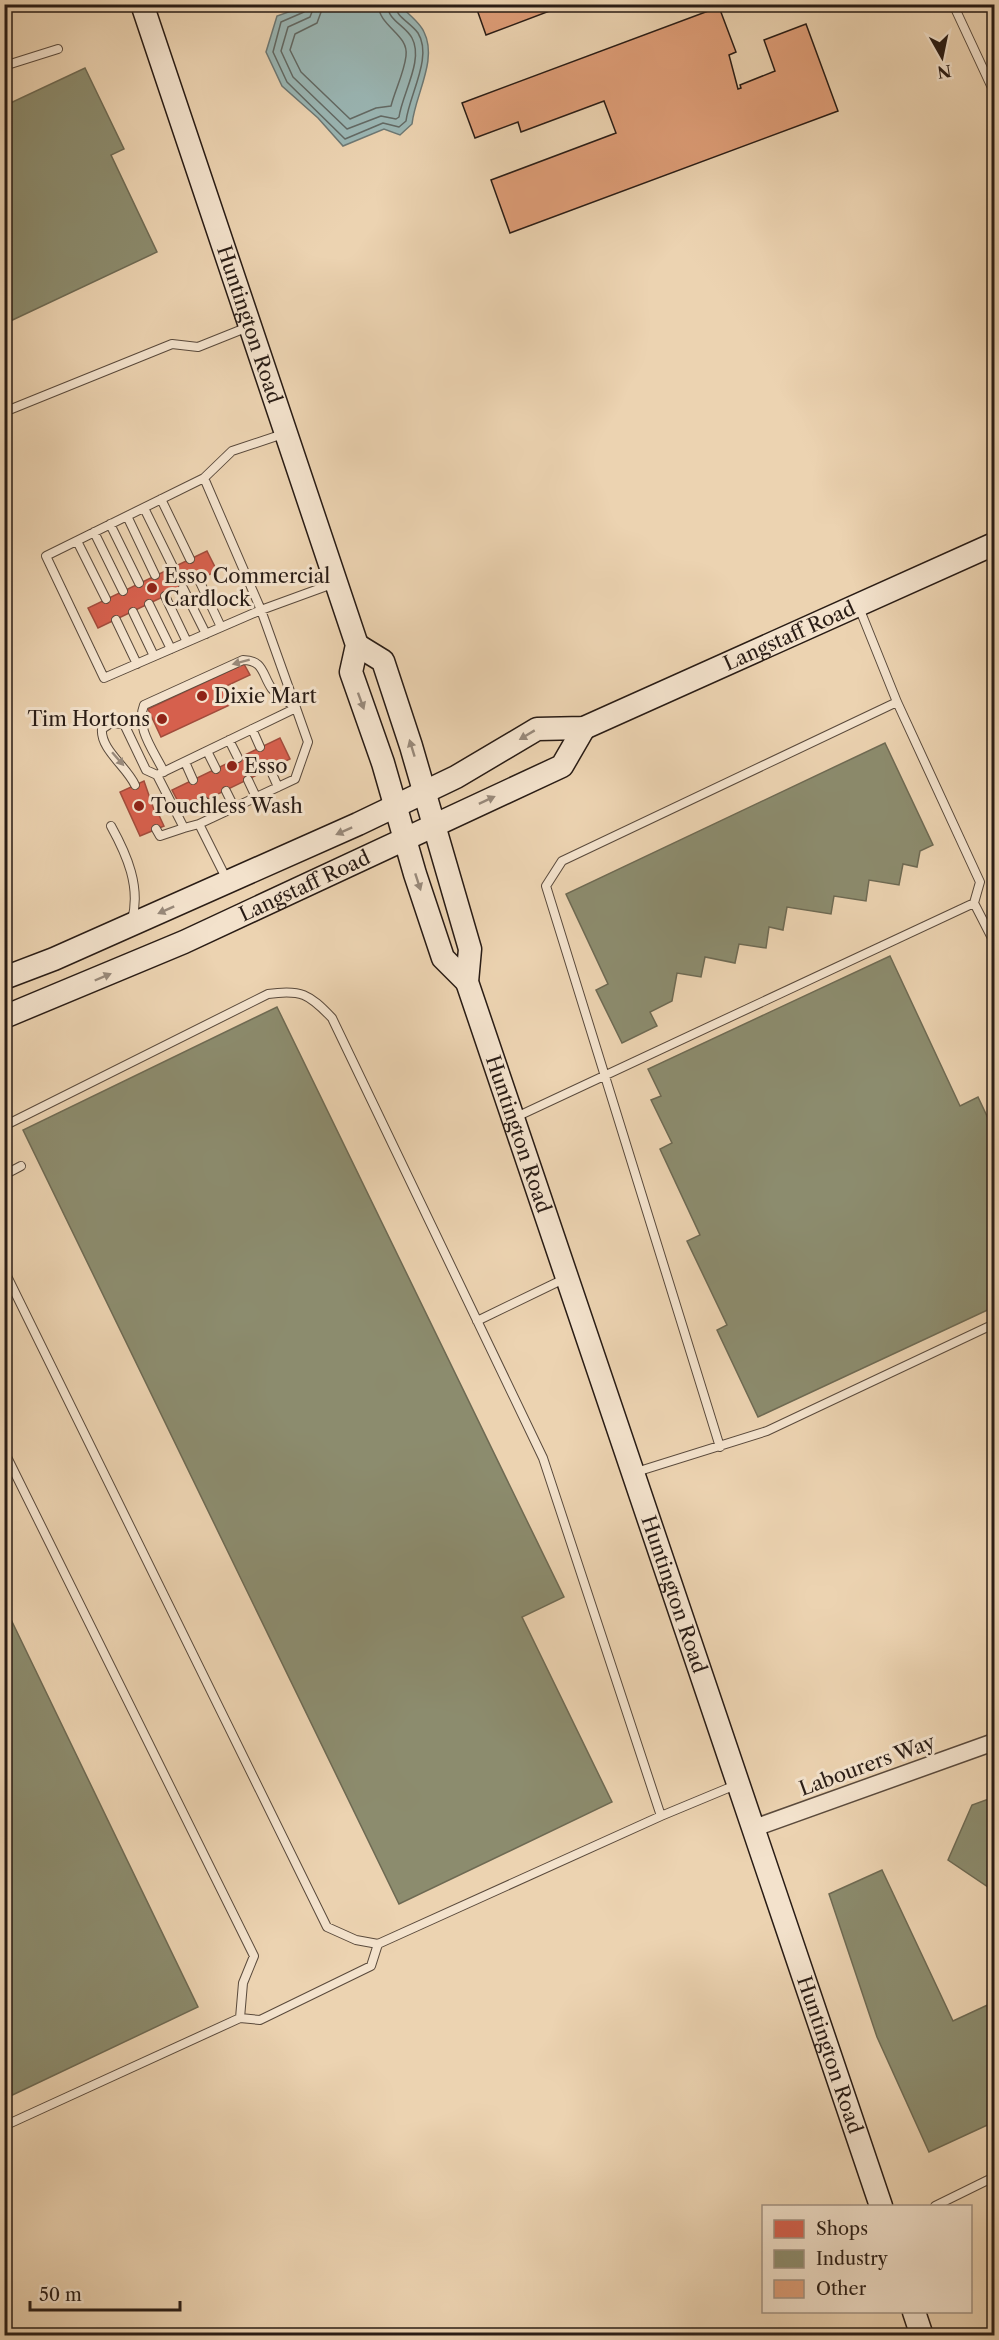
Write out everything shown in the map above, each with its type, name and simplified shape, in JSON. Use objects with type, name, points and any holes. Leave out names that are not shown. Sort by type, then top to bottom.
[{"type":"street","name":"Huntington Road","points":[[142,4],[357,645],[351,672],[396,805],[443,958],[467,982]]},
{"type":"street","name":"Langstaff Road","points":[[4,978],[130,926],[425,792],[537,729],[584,728],[994,544]]},
{"type":"street","name":"Huntington Road","points":[[357,645],[383,661],[425,792],[470,949],[467,982],[881,2205]]},
{"type":"street","name":"Langstaff Road","points":[[4,1017],[184,942],[562,766],[584,728]]},
{"type":"street","name":"Labourers Way","points":[[754,1828],[994,1742]]},
{"type":"street","points":[[914,2313],[922,2336]]},
{"type":"lane","points":[[953,4],[994,92]]},
{"type":"lane","points":[[4,66],[58,49]]},
{"type":"lane","points":[[4,412],[172,344],[198,347],[251,325]]},
{"type":"lane","points":[[286,432],[232,451],[204,478],[46,556],[104,678],[261,610],[337,582]]},
{"type":"lane","points":[[156,829],[160,836],[200,824],[295,778],[308,742],[261,610],[204,478]]},
{"type":"lane","points":[[161,499],[189,559]]},
{"type":"lane","points":[[144,508],[173,567]]},
{"type":"lane","points":[[127,516],[156,575]]},
{"type":"lane","points":[[110,524],[139,583]]},
{"type":"lane","points":[[94,532],[123,591]]},
{"type":"lane","points":[[77,541],[106,599]]},
{"type":"lane","points":[[199,580],[221,627]]},
{"type":"lane","points":[[183,588],[206,634]]},
{"type":"lane","points":[[165,596],[187,642]]},
{"type":"lane","points":[[149,604],[171,649]]},
{"type":"lane","points":[[858,604],[897,702],[980,882],[974,903],[994,942]]},
{"type":"lane","points":[[133,612],[154,656]]},
{"type":"lane","points":[[116,620],[137,664]]},
{"type":"lane","points":[[184,828],[143,729],[140,717],[144,705],[243,660],[252,660],[261,665],[273,690],[296,708]]},
{"type":"lane","points":[[720,1447],[546,886],[562,861],[897,702]]},
{"type":"lane","points":[[135,785],[129,771],[104,743],[102,729],[111,723],[124,724],[146,770],[160,773],[296,708]]},
{"type":"lane","points":[[252,729],[260,747]]},
{"type":"lane","points":[[229,740],[238,758]]},
{"type":"lane","points":[[207,751],[216,769]]},
{"type":"lane","points":[[185,762],[193,780]]},
{"type":"lane","points":[[270,769],[278,787]]},
{"type":"lane","points":[[248,780],[256,797]]},
{"type":"lane","points":[[226,790],[234,807]]},
{"type":"lane","points":[[204,801],[212,818]]},
{"type":"lane","points":[[200,824],[228,882]]},
{"type":"lane","points":[[111,826],[133,875],[136,898],[130,926]]},
{"type":"lane","points":[[513,1118],[974,903]]},
{"type":"lane","points":[[4,1126],[268,994],[291,990],[312,997],[332,1018],[543,1458],[661,1816]]},
{"type":"lane","points":[[4,1175],[21,1166]]},
{"type":"lane","points":[[4,1270],[327,1928],[356,1940],[378,1944],[661,1816],[739,1784]]},
{"type":"lane","points":[[477,1321],[567,1277]]},
{"type":"lane","points":[[633,1474],[767,1431],[994,1324]]},
{"type":"lane","points":[[4,1452],[254,1956],[243,1983],[240,2018]]},
{"type":"lane","points":[[4,2126],[240,2018],[260,2020],[370,1966],[378,1944]]},
{"type":"lane","points":[[937,2205],[994,2177]]},
{"type":"water","points":[[398,4],[419,25],[428,43],[427,66],[412,124],[400,135],[384,129],[343,146],[318,118],[282,86],[266,52],[277,16],[308,5]]},
{"type":"building: Shops","points":[[207,551],[217,571],[98,628],[88,608]]},
{"type":"building: Shops","name":"Dixie Mart","points":[[244,664],[250,675],[224,687],[232,704],[161,737],[148,709]]},
{"type":"building: Shops","points":[[280,738],[290,759],[183,811],[172,790]]},
{"type":"building: Shops","name":"Touchless Wash","points":[[144,781],[154,810],[157,811],[164,826],[140,836],[120,792]]},
{"type":"building: Industry","points":[[85,68],[124,149],[111,155],[157,252],[4,324],[4,106]]},
{"type":"building: Industry","points":[[885,743],[933,845],[920,851],[917,867],[903,864],[899,885],[869,880],[866,901],[834,896],[831,914],[787,907],[783,930],[769,927],[766,948],[739,944],[735,963],[705,957],[701,977],[677,973],[672,1001],[650,1012],[657,1026],[622,1043],[596,990],[608,984],[566,894]]},
{"type":"building: Industry","points":[[890,956],[960,1106],[978,1097],[994,1131],[994,1307],[758,1417],[717,1330],[727,1325],[687,1241],[700,1235],[660,1149],[672,1143],[651,1100],[661,1096],[648,1069]]},
{"type":"building: Industry","points":[[277,1007],[564,1597],[522,1617],[612,1802],[399,1904],[23,1130]]},
{"type":"building: Industry","points":[[4,1605],[198,2007],[4,2099]]},
{"type":"building: Industry","points":[[994,1797],[994,1891],[948,1860],[972,1805]]},
{"type":"building: Industry","points":[[882,1870],[953,2021],[994,2002],[994,2122],[929,2152],[877,2037],[829,1894]]},
{"type":"building: Other","points":[[475,4],[568,4],[486,35]]},
{"type":"building: Other","points":[[719,7],[736,52],[729,55],[738,89],[741,88],[740,85],[775,71],[764,40],[806,24],[838,111],[510,233],[491,180],[616,133],[604,101],[521,132],[518,122],[475,138],[462,103]]},
{"type":"place","name":"Esso Commercial Cardlock","points":[[152,588]]},
{"type":"place","name":"Dixie Mart","points":[[202,696]]},
{"type":"place","name":"Tim Hortons","points":[[162,719]]},
{"type":"place","name":"Esso","points":[[232,766]]},
{"type":"place","name":"Touchless Wash","points":[[139,806]]}]
